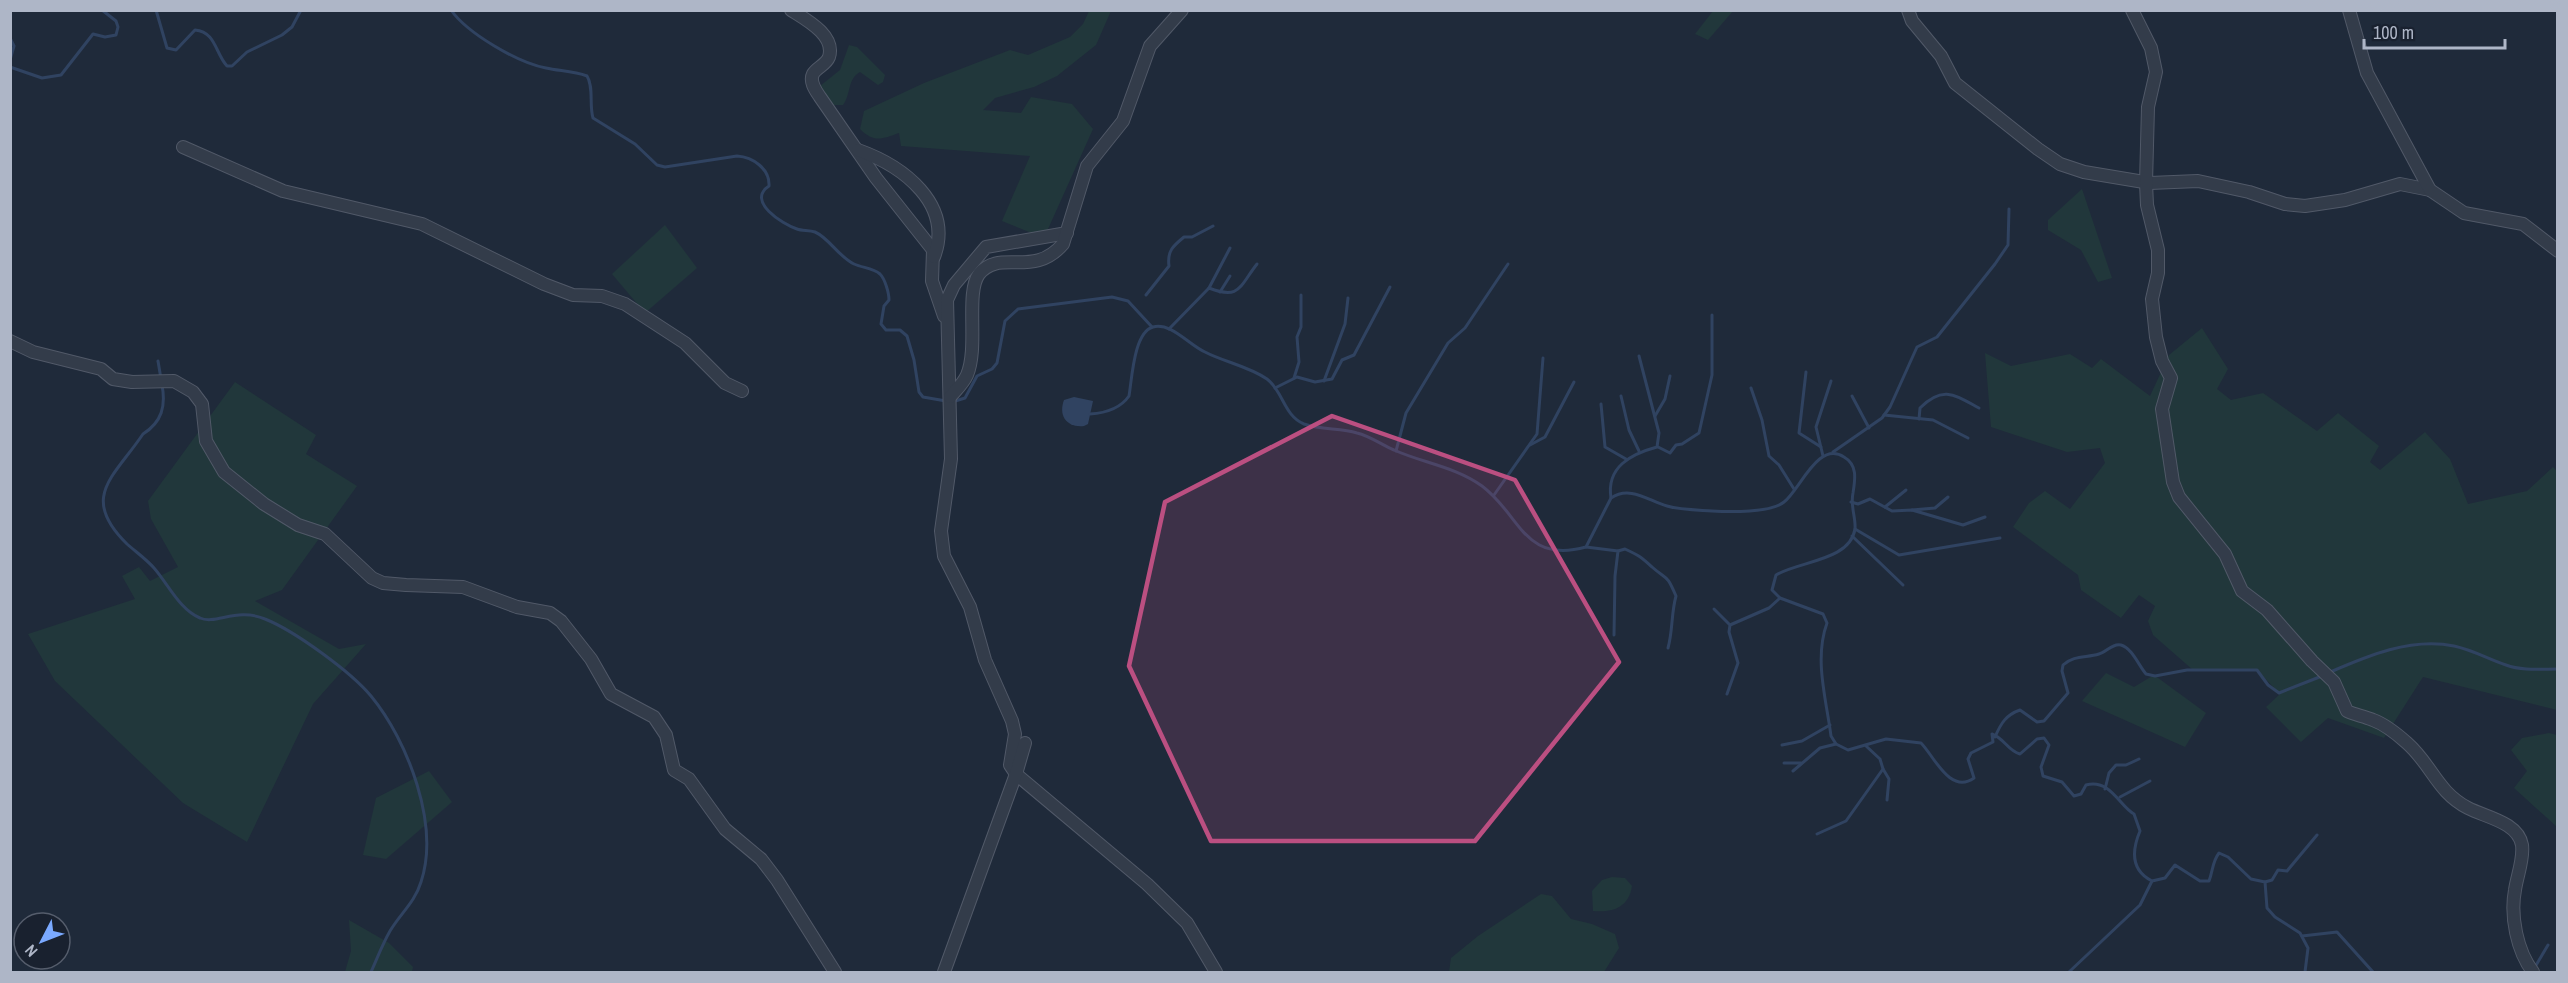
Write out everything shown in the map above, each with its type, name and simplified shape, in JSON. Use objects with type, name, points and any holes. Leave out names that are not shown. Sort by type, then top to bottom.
[{"type":"street","points":[[791,10],[812,22],[824,37],[829,49],[829,57],[813,74],[812,82],[876,178],[933,250],[932,281],[946,322]]},
{"type":"street","points":[[950,397],[963,382],[970,363],[974,336],[972,290],[980,274],[998,263],[1032,264],[1055,253],[1067,233],[1087,166],[1123,121],[1150,46],[1182,10]]},
{"type":"street","points":[[1908,10],[1912,21],[1941,56],[1955,83],[2060,164],[2084,172],[2146,183],[2198,181],[2249,192],[2285,204],[2305,206],[2345,200],[2400,184],[2430,190],[2464,213],[2523,224],[2558,251]]},
{"type":"street","points":[[2132,10],[2151,48],[2156,72],[2148,107],[2146,183],[2147,205],[2158,250],[2158,273],[2152,299],[2156,337],[2162,361],[2170,378],[2162,409],[2173,482],[2179,497],[2225,554],[2242,591],[2267,610],[2334,682],[2347,711],[2379,723],[2405,741],[2428,764],[2445,793],[2467,807],[2509,825],[2518,834],[2522,844],[2514,894],[2516,933],[2533,972]]},
{"type":"street","points":[[2349,10],[2367,73],[2430,190]]},
{"type":"street","points":[[183,147],[283,191],[422,224],[544,284],[573,295],[602,296],[625,304],[685,343],[725,383],[742,391]]},
{"type":"street","points":[[858,150],[881,158],[902,171],[917,185],[939,221],[938,246],[934,259]]},
{"type":"street","points":[[1067,233],[986,247],[954,285],[947,300],[951,459],[941,531],[944,556],[970,607],[985,660],[1012,721],[1015,734],[1010,765],[1016,774],[1187,923],[1216,972]]},
{"type":"street","points":[[10,341],[33,352],[100,369],[113,380],[174,381],[193,392],[202,404],[206,441],[224,472],[264,504],[298,525],[325,534],[372,578],[383,583],[463,587],[517,606],[550,613],[561,621],[591,659],[611,694],[621,701],[645,710],[662,726],[674,770],[689,779],[725,829],[754,850],[772,873],[835,972]]},
{"type":"street","points":[[944,972],[1016,774],[1025,743]]},
{"type":"highlighted area","points":[[1332,416],[1515,480],[1619,662],[1475,841],[1211,841],[1129,666],[1165,502]]},
{"type":"green space","points":[[1089,11],[1111,11],[1096,45],[1057,76],[1034,87],[995,98],[983,110],[1021,113],[1031,97],[1072,104],[1093,129],[1044,238],[1002,221],[1030,156],[901,146],[899,133],[874,138],[860,129],[864,111],[924,83],[1010,50],[1028,55],[1070,37],[1083,24]]},
{"type":"green space","points":[[1713,11],[1733,11],[1708,40],[1695,34]]},
{"type":"green space","points":[[849,45],[857,47],[885,75],[883,82],[878,85],[860,72],[853,79],[843,105],[831,105],[820,86],[840,70]]},
{"type":"green space","points":[[2082,189],[2112,278],[2098,282],[2081,250],[2048,230],[2048,220]]},
{"type":"green space","points":[[665,225],[697,268],[645,313],[612,274]]},
{"type":"green space","points":[[2202,328],[2228,369],[2217,389],[2231,400],[2263,393],[2317,431],[2338,413],[2379,446],[2370,462],[2380,470],[2425,432],[2450,459],[2468,504],[2527,491],[2553,467],[2558,472],[2557,710],[2423,677],[2384,738],[2328,718],[2301,742],[2266,707],[2280,694],[2257,670],[2193,670],[2153,635],[2148,621],[2155,606],[2139,595],[2121,618],[2081,590],[2078,575],[2013,527],[2029,503],[2045,491],[2070,509],[2105,463],[2100,448],[2067,452],[1991,427],[1985,353],[2011,366],[2070,354],[2092,368],[2101,359],[2150,396],[2169,355]]},
{"type":"green space","points":[[235,382],[316,435],[306,454],[357,486],[282,590],[255,601],[339,649],[366,644],[313,704],[247,842],[183,803],[55,681],[28,634],[135,599],[122,576],[139,567],[150,581],[178,567],[151,519],[148,501]]},
{"type":"green space","points":[[2106,673],[2134,687],[2154,675],[2206,713],[2185,747],[2082,701]]},
{"type":"green space","points":[[2549,733],[2557,735],[2557,827],[2514,788],[2527,771],[2511,750],[2522,738]]},
{"type":"green space","points":[[429,771],[452,802],[386,859],[363,855],[376,798]]},
{"type":"green space","points":[[1612,877],[1625,878],[1632,886],[1627,899],[1624,904],[1613,910],[1593,911],[1592,891],[1602,880]]},
{"type":"green space","points":[[1541,894],[1552,896],[1571,919],[1592,924],[1615,934],[1619,948],[1604,972],[1449,972],[1451,958],[1478,936]]},
{"type":"green space","points":[[349,920],[389,943],[413,967],[412,972],[345,972],[351,951]]},
{"type":"water","points":[[1074,397],[1093,401],[1088,424],[1084,426],[1073,425],[1063,416],[1064,400]]},
{"type":"waterway","points":[[10,67],[42,78],[61,75],[93,34],[105,37],[116,35],[118,27],[116,21],[102,10]]},
{"type":"waterway","points":[[156,10],[167,48],[176,50],[195,30],[202,32],[211,39],[227,66],[232,66],[247,52],[282,35],[292,27],[301,10]]},
{"type":"waterway","points":[[451,10],[469,28],[508,54],[535,65],[587,76],[593,118],[635,144],[657,165],[665,167],[737,156],[754,161],[767,174],[769,186],[763,192],[762,198],[764,205],[775,217],[799,230],[815,232],[849,261],[874,270],[882,276],[889,300],[884,306],[881,324],[886,330],[900,330],[907,336],[914,360],[919,392],[923,397],[946,401]]},
{"type":"waterway","points":[[10,38],[14,46],[10,60]]},
{"type":"waterway","points":[[1833,452],[1882,418],[1890,407],[1917,347],[1937,337],[1995,264],[2008,245],[2009,209]]},
{"type":"waterway","points":[[1146,295],[1169,266],[1170,253],[1177,243],[1184,237],[1192,237],[1213,226]]},
{"type":"waterway","points":[[1209,288],[1230,248]]},
{"type":"waterway","points":[[1169,329],[1209,288],[1227,293],[1233,292],[1242,285],[1257,264]]},
{"type":"waterway","points":[[1396,451],[1406,413],[1448,343],[1465,328],[1508,264]]},
{"type":"waterway","points":[[1220,292],[1230,276]]},
{"type":"waterway","points":[[1275,388],[1297,377],[1315,382],[1332,379],[1342,360],[1354,355],[1390,287]]},
{"type":"waterway","points":[[1294,378],[1299,362],[1297,337],[1301,327],[1301,295]]},
{"type":"waterway","points":[[952,402],[965,398],[977,376],[992,369],[997,363],[1005,321],[1018,309],[1112,297],[1128,301],[1152,327]]},
{"type":"waterway","points":[[1324,381],[1345,324],[1348,298]]},
{"type":"waterway","points":[[1658,447],[1670,453],[1676,445],[1682,444],[1699,433],[1712,375],[1712,315]]},
{"type":"waterway","points":[[1090,414],[1112,410],[1129,396],[1138,346],[1147,331],[1160,326],[1180,335],[1205,352],[1267,379],[1277,390],[1292,415],[1304,424],[1362,434],[1389,448],[1472,480],[1495,498],[1525,534],[1536,543],[1549,549],[1565,550],[1586,547],[1611,498],[1618,494],[1639,495],[1667,506],[1684,509],[1729,512],[1760,510],[1778,506],[1784,502],[1810,469],[1826,455],[1835,454],[1844,457],[1854,468],[1852,502],[1855,529],[1851,540],[1834,554],[1776,575],[1772,590],[1780,598],[1823,614],[1827,623],[1821,650],[1822,679],[1831,736],[1836,744],[1848,750],[1886,739],[1921,743],[1943,772],[1957,782],[1965,782],[1974,778],[1968,759],[1971,753],[1993,742],[1992,734],[2020,754],[2037,739],[2044,738],[2049,745],[2041,767],[2043,776],[2062,782],[2074,796],[2081,794],[2086,785],[2102,786],[2114,794],[2134,814],[2140,831],[2134,852],[2136,865],[2152,881],[2165,878],[2175,865],[2200,881],[2209,881],[2219,853],[2228,857],[2251,879],[2265,882],[2267,908],[2275,917],[2300,933],[2308,948],[2305,972]]},
{"type":"waterway","points":[[1611,498],[1612,478],[1622,464],[1638,454],[1657,447],[1659,433],[1639,356]]},
{"type":"waterway","points":[[1494,495],[1537,434],[1543,358]]},
{"type":"waterway","points":[[158,361],[161,379]]},
{"type":"waterway","points":[[1806,372],[1799,433],[1821,447]]},
{"type":"waterway","points":[[1655,416],[1665,399],[1670,376]]},
{"type":"waterway","points":[[1823,456],[1816,427],[1831,381]]},
{"type":"waterway","points":[[1530,445],[1545,437],[1574,382]]},
{"type":"waterway","points":[[162,385],[163,407],[158,419],[143,434],[106,487],[103,500],[105,513],[113,528],[154,568],[180,603],[193,614],[206,620],[236,615],[265,619],[306,642],[337,664],[362,686],[385,715],[397,736],[417,784],[426,835],[426,859],[421,882],[411,902],[390,931],[371,972]]},
{"type":"waterway","points":[[1751,388],[1762,420],[1769,456],[1779,465],[1794,489]]},
{"type":"waterway","points":[[1919,419],[1920,408],[1942,394],[1956,396],[1979,408]]},
{"type":"waterway","points":[[1621,396],[1629,430],[1639,451]]},
{"type":"waterway","points":[[1852,396],[1869,428]]},
{"type":"waterway","points":[[1601,404],[1605,447],[1626,459]]},
{"type":"waterway","points":[[1884,415],[1933,420],[1968,438]]},
{"type":"waterway","points":[[1885,507],[1906,490]]},
{"type":"waterway","points":[[1912,510],[1935,508],[1948,497]]},
{"type":"waterway","points":[[1851,502],[1858,504],[1870,499],[1892,511],[1912,510],[1963,525],[1985,517]]},
{"type":"waterway","points":[[1855,529],[1899,555],[2000,538]]},
{"type":"waterway","points":[[1852,536],[1903,585]]},
{"type":"waterway","points":[[1586,547],[1618,551],[1615,576],[1614,635]]},
{"type":"waterway","points":[[1618,551],[1625,549],[1637,555],[1666,578],[1670,584],[1676,596],[1668,648]]},
{"type":"waterway","points":[[1727,694],[1738,663],[1729,632],[1730,625],[1769,608],[1780,598]]},
{"type":"waterway","points":[[1714,609],[1729,624]]},
{"type":"waterway","points":[[2328,673],[2390,650],[2422,644],[2454,646],[2518,668],[2558,669]]},
{"type":"waterway","points":[[1995,737],[2004,720],[2020,710],[2037,722],[2044,721],[2068,693],[2062,671],[2063,665],[2076,658],[2099,654],[2112,646],[2125,647],[2146,674],[2155,676],[2187,670],[2257,670],[2268,685],[2279,693],[2322,676]]},
{"type":"waterway","points":[[1782,745],[1802,741],[1830,725]]},
{"type":"waterway","points":[[1793,771],[1820,748],[1836,744]]},
{"type":"waterway","points":[[1817,834],[1846,821],[1883,769],[1880,759],[1866,746]]},
{"type":"waterway","points":[[2105,789],[2109,773],[2116,765],[2126,765],[2139,759]]},
{"type":"waterway","points":[[1784,763],[1801,763]]},
{"type":"waterway","points":[[1883,769],[1889,779],[1887,800]]},
{"type":"waterway","points":[[2120,797],[2150,781]]},
{"type":"waterway","points":[[2265,882],[2272,880],[2278,870],[2287,871],[2317,835]]},
{"type":"waterway","points":[[2069,972],[2140,905],[2152,881]]},
{"type":"waterway","points":[[2302,936],[2337,932],[2373,972]]},
{"type":"waterway","points":[[2535,967],[2548,945]]}]
